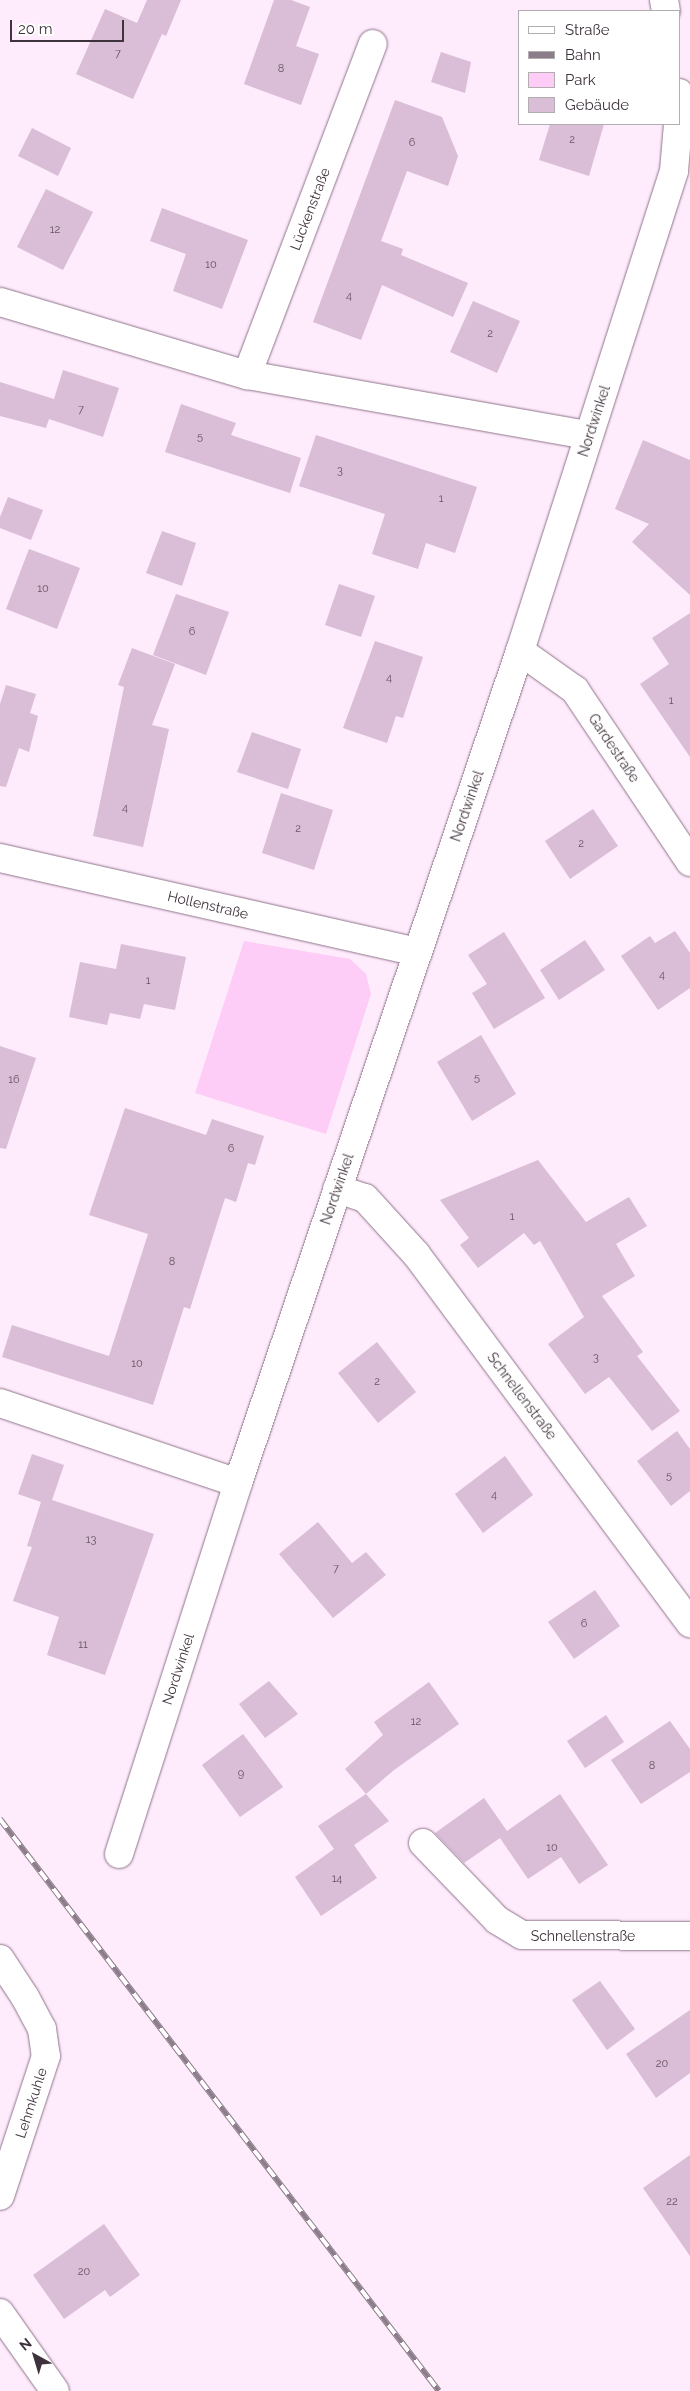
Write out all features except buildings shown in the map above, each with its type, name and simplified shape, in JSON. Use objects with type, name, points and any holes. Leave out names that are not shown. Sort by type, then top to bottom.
[{"type":"street","name":"Lückenstraße","points":[[247,375],[373,44]]},
{"type":"street","name":"Nordwinkel","points":[[119,1854],[238,1483],[520,651],[674,171],[678,125]]},
{"type":"street","points":[[0,302],[247,375],[589,435]]},
{"type":"street","name":"Gardestraße","points":[[520,651],[575,690],[690,862]]},
{"type":"street","name":"Hollenstraße","points":[[0,858],[417,952]]},
{"type":"street","name":"Schnellenstraße","points":[[337,1189],[365,1198],[416,1254],[690,1623]]},
{"type":"street","points":[[0,1403],[238,1483]]},
{"type":"street","name":"Schnellenstraße","points":[[423,1843],[497,1920],[522,1936],[690,1936]]},
{"type":"street","name":"Lehmkuhle","points":[[0,1959],[25,1996],[42,2030],[46,2056],[0,2196]]},
{"type":"street","points":[[0,2313],[55,2391]]},
{"type":"green space","points":[[244,941],[350,959],[366,974],[371,994],[326,1134],[195,1093]]},
{"type":"railway","points":[[0,1819],[439,2391]]}]
